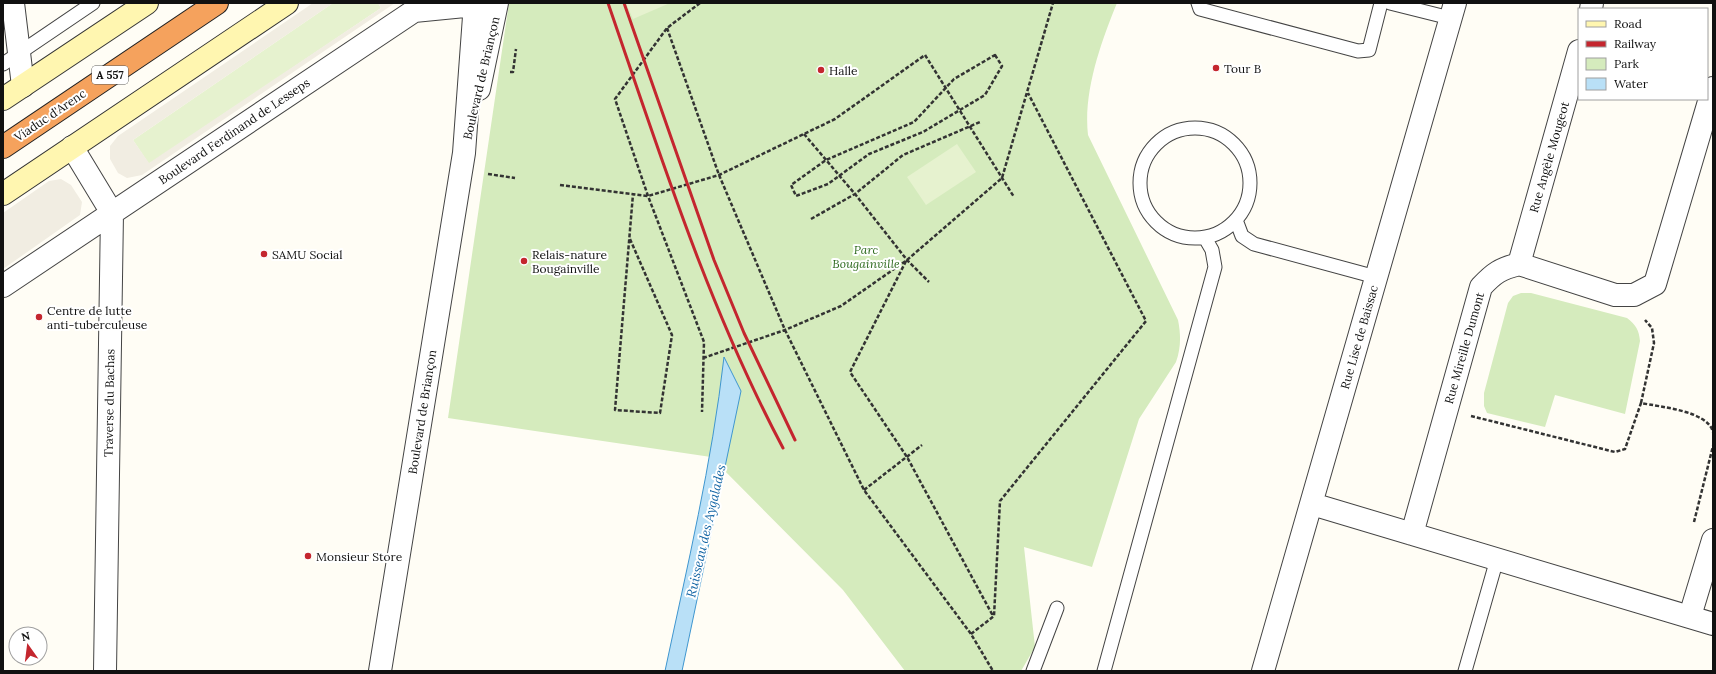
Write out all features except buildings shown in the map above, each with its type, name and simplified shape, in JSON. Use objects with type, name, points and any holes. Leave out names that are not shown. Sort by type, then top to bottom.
[{"type":"highway","name":"Viaduc d'Arenc","points":[[3,147],[218,3]]},
{"type":"street","points":[[13,3],[11,59],[23,86]]},
{"type":"street","points":[[3,99],[147,3]]},
{"type":"street","points":[[3,194],[287,3]]},
{"type":"street","name":"Boulevard de Briançon","points":[[380,671],[464,153],[497,3]]},
{"type":"street","name":"Boulevard de Briançon","points":[[464,153],[475,4]]},
{"type":"street","name":"Boulevard Ferdinand de Lesseps","points":[[3,286],[414,11],[475,4]]},
{"type":"street","name":"Rue Lise de Baissac","points":[[1263,671],[1453,11]]},
{"type":"street","name":"Rue Angèle Mougeot","points":[[1519,264],[1578,55]]},
{"type":"street","points":[[1519,264],[1614,295],[1634,295],[1656,284],[1713,88]]},
{"type":"street","points":[[72,147],[112,213]]},
{"type":"street","name":"Traverse du Bachas","points":[[105,671],[112,213]]},
{"type":"street","name":"Rue Mireille Dumont","points":[[1412,534],[1480,287],[1493,274],[1504,268],[1519,264]]},
{"type":"street","points":[[1312,504],[1713,624]]},
{"type":"street","points":[[1690,616],[1713,540]]},
{"type":"lane","points":[[11,59],[93,3]]},
{"type":"lane","points":[[1198,3],[1200,9],[1358,51],[1369,50],[1381,3]]},
{"type":"lane","points":[[1390,3],[1453,11]]},
{"type":"lane","points":[[1195,127],[1213,130],[1229,139],[1242,152],[1249,169],[1251,188],[1246,205],[1236,220],[1221,232],[1205,238],[1186,238],[1169,232],[1154,221],[1144,206],[1140,188],[1141,170],[1143,164],[1148,153],[1161,139],[1177,130],[1195,127]]},
{"type":"lane","points":[[1236,220],[1242,236],[1254,244],[1376,277]]},
{"type":"lane","points":[[1104,671],[1215,268],[1212,250],[1205,238]]},
{"type":"lane","points":[[1465,671],[1497,559]]},
{"type":"lane","points":[[1033,671],[1058,608]]},
{"type":"path","points":[[700,3],[667,28],[615,99],[648,196],[704,342],[702,412]]},
{"type":"path","points":[[703,358],[785,330],[841,306],[907,260],[1002,178],[1053,3]]},
{"type":"path","points":[[667,28],[719,175],[785,330],[864,490],[971,634],[994,671]]},
{"type":"path","points":[[560,185],[648,196],[719,175],[835,119],[925,55],[1014,197]]},
{"type":"path","points":[[995,55],[1002,66],[985,95],[923,132],[869,154],[828,184],[796,196],[791,185],[826,160],[914,122],[946,88],[954,79],[995,55]]},
{"type":"path","points":[[971,634],[994,616],[1000,501],[1146,321],[1028,93]]},
{"type":"path","points":[[811,219],[856,194],[903,155],[980,122]]},
{"type":"path","points":[[804,134],[856,194],[907,260],[929,282]]},
{"type":"path","points":[[630,239],[672,335],[660,413],[615,410],[633,194]]},
{"type":"path","points":[[907,260],[850,372],[906,457],[994,616]]},
{"type":"path","points":[[1446,410],[1615,452],[1625,449],[1641,403],[1654,343],[1652,328],[1643,318]]},
{"type":"path","points":[[1641,403],[1699,416],[1708,422],[1713,432]]},
{"type":"path","points":[[1468,423],[1472,408]]},
{"type":"path","points":[[864,490],[922,445]]},
{"type":"green space","points":[[333,3],[378,3],[381,8],[149,164],[133,140]]},
{"type":"green space","name":"Parc Bougainville","points":[[509,3],[1117,3],[1099,51],[1091,85],[1088,102],[1088,135],[1178,320],[1180,347],[1176,362],[1139,419],[1092,567],[1024,547],[1035,647],[1021,671],[905,671],[843,590],[711,457],[448,418]]},
{"type":"green space","points":[[626,3],[670,3],[633,19]]},
{"type":"green space","points":[[957,144],[976,172],[926,205],[907,177]]},
{"type":"green space","points":[[1521,293],[1531,293],[1627,318],[1635,325],[1640,341],[1625,414],[1555,395],[1545,427],[1487,413],[1484,406],[1484,393],[1508,303],[1513,296]]},
{"type":"shaded area","points":[[313,3],[333,3],[133,140],[149,163],[381,8],[378,3],[395,3],[142,175],[127,178],[118,173],[110,159],[110,146],[118,136]]},
{"type":"shaded area","points":[[61,179],[71,185],[82,202],[80,215],[3,269],[3,213],[49,181]]},
{"type":"water","name":"Ruisseau des Aygalades","points":[[724,357],[741,391],[682,671],[665,671],[706,476]]},
{"type":"railway","points":[[608,3],[666,173],[708,285],[756,395],[783,448]]},
{"type":"railway","points":[[624,3],[714,260],[744,333],[795,440]]},
{"type":"place","name":"Tour B","points":[[1216,68]]},
{"type":"place","name":"Halle","points":[[821,70]]},
{"type":"place","name":"SAMU Social","points":[[264,254]]},
{"type":"place","name":"Relais-nature Bougainville","points":[[524,261]]},
{"type":"place","name":"Centre de lutte anti-tuberculeuse","points":[[39,317]]},
{"type":"place","name":"Monsieur Store","points":[[308,556]]}]
